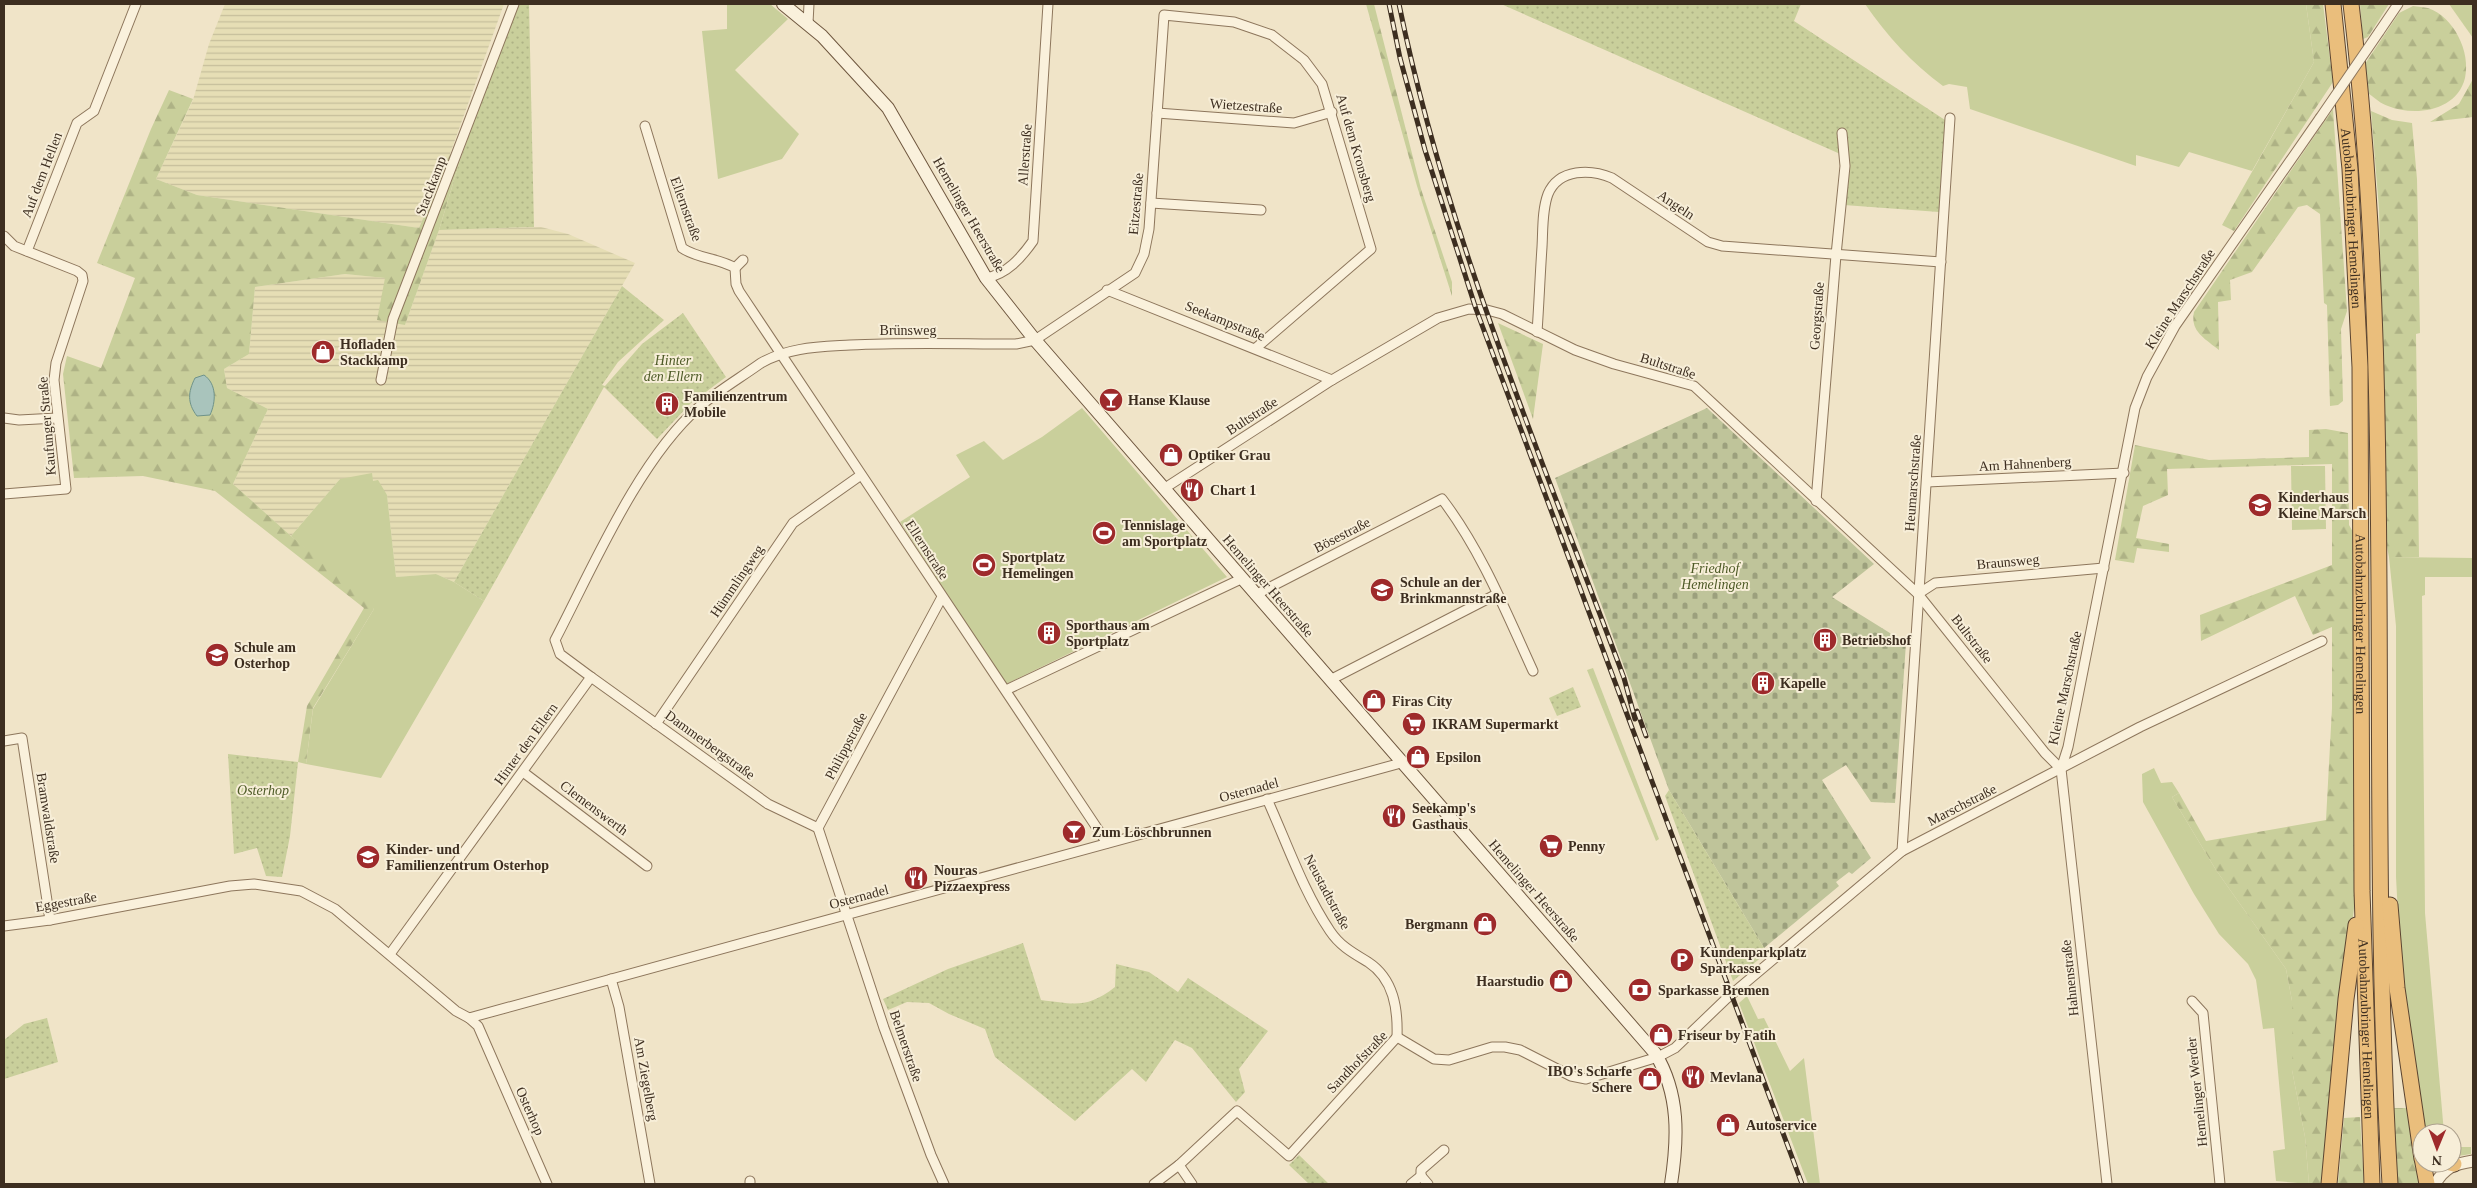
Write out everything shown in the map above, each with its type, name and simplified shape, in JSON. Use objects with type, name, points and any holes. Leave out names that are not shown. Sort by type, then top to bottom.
[{"type":"highway","name":"Autobahnzubringer Hemelingen","points":[[2332,4],[2350,169],[2360,368],[2362,891],[2372,1184]]},
{"type":"highway","name":"Autobahnzubringer Hemelingen","points":[[2351,4],[2368,176],[2375,312],[2381,949],[2390,1184]]},
{"type":"highway","points":[[2378,600],[2387,641],[2390,907],[2397,988],[2417,1123]]},
{"type":"highway","points":[[2329,1184],[2346,998],[2362,891]]},
{"type":"main road","name":"Hemelinger Heerstraße","points":[[783,4],[808,23],[846,61],[888,108],[986,278],[1034,340],[1165,488],[1241,579],[1607,996],[1658,1057]]},
{"type":"main road","points":[[1658,1057],[1672,1096],[1677,1128],[1671,1184]]},
{"type":"street","name":"Auf dem Hellen","points":[[27,251],[77,123],[94,111],[136,4]]},
{"type":"street","name":"Stackkamp","points":[[381,380],[393,319],[514,4]]},
{"type":"street","points":[[808,23],[809,4]]},
{"type":"street","name":"Kleine Marschstraße","points":[[2061,769],[2068,746],[2124,473],[2135,408],[2151,370],[2175,326],[2398,4]]},
{"type":"street","name":"Allerstraße","points":[[986,278],[998,276],[1021,258],[1034,241],[1048,6]]},
{"type":"street","name":"Auf dem Kronsberg","points":[[1164,15],[1234,22],[1272,35],[1304,60],[1322,84],[1332,112],[1371,249],[1256,348]]},
{"type":"street","name":"Eitzestraße","points":[[1034,340],[1135,273],[1144,254],[1151,203],[1164,15]]},
{"type":"street","name":"Wietzestraße","points":[[1157,113],[1294,123],[1332,112]]},
{"type":"street","name":"Heumarschstraße","points":[[1902,851],[1950,118]]},
{"type":"street","name":"Ellernstraße","points":[[645,126],[682,248],[689,253],[728,263],[735,268],[739,291],[942,598],[1108,843]]},
{"type":"street","name":"Georgstraße","points":[[1816,502],[1845,166],[1842,133]]},
{"type":"street","name":"Angeln","points":[[1537,332],[1543,219],[1546,201],[1549,192],[1556,183],[1570,174],[1585,171],[1597,172],[1612,178],[1701,238],[1722,246],[1940,262]]},
{"type":"street","points":[[1151,203],[1260,210]]},
{"type":"street","points":[[4,236],[14,246],[27,251]]},
{"type":"street","name":"Kaufunger Straße","points":[[4,494],[66,489],[54,380],[56,363],[83,281],[82,275],[27,251]]},
{"type":"street","points":[[735,268],[743,260]]},
{"type":"street","name":"Seekampstraße","points":[[1107,290],[1332,380]]},
{"type":"street","name":"Bultstraße","points":[[1165,488],[1332,380],[1438,318],[1469,309],[1487,310],[1502,314],[1575,350],[1614,364],[1694,386],[1816,502],[1918,594],[2045,753],[2061,769]]},
{"type":"street","name":"Brünsweg","points":[[782,354],[801,348],[880,344],[1016,344],[1034,340]]},
{"type":"street","points":[[591,677],[560,654],[555,640],[622,511],[674,432],[698,408],[761,363],[782,354]]},
{"type":"street","points":[[4,418],[19,420],[57,418]]},
{"type":"street","name":"Am Hahnenberg","points":[[1927,482],[2124,473]]},
{"type":"street","name":"Hümmlingweg","points":[[656,724],[793,523],[861,475]]},
{"type":"street","name":"Bösestraße","points":[[1255,595],[1442,499],[1461,523],[1497,594]]},
{"type":"street","name":"Braunsweg","points":[[1918,594],[1934,583],[2104,568]]},
{"type":"street","points":[[1006,690],[1241,579]]},
{"type":"street","points":[[1330,680],[1497,594],[1533,671]]},
{"type":"street","name":"Philippstraße","points":[[818,828],[942,598]]},
{"type":"street","name":"Marschstraße","points":[[1658,1057],[1675,1048],[1726,999],[1902,851],[2140,727],[2322,641]]},
{"type":"street","name":"Dammerbergstraße","points":[[591,677],[768,804],[818,828]]},
{"type":"street","name":"Hinter den Ellern","points":[[390,954],[591,677]]},
{"type":"street","name":"Bramwaldstraße","points":[[4,741],[22,738],[50,920]]},
{"type":"street","name":"Osternadel","points":[[469,1018],[1401,762]]},
{"type":"street","name":"Hahnenstraße","points":[[2061,769],[2107,1184]]},
{"type":"street","name":"Clemenswerth","points":[[523,772],[647,866]]},
{"type":"street","name":"Neustadtstraße","points":[[1267,799],[1311,896],[1330,932],[1348,951],[1384,975],[1391,989],[1396,1007],[1397,1037]]},
{"type":"street","points":[[818,828],[846,915]]},
{"type":"street","name":"Osterhop","points":[[132,904],[230,886],[254,884],[301,891],[335,909],[456,1011],[469,1018],[478,1026],[547,1184]]},
{"type":"street","name":"Eggestraße","points":[[4,926],[50,920],[132,904]]},
{"type":"street","name":"Belmerstraße","points":[[846,915],[926,1141],[944,1184]]},
{"type":"street","name":"Am Ziegelberg","points":[[610,979],[619,1007],[650,1184]]},
{"type":"street","name":"Hemelinger Werder","points":[[2192,1001],[2202,1013],[2220,1184]]},
{"type":"street","name":"Sandhofstraße","points":[[1154,1184],[1179,1165],[1237,1111],[1289,1156],[1397,1037],[1434,1059],[1449,1060],[1492,1047],[1520,1050],[1572,1076],[1586,1079],[1658,1057]]},
{"type":"street","points":[[1411,1184],[1420,1176],[1422,1170],[1444,1150]]},
{"type":"street","points":[[1179,1165],[1192,1184]]},
{"type":"street","points":[[2435,1184],[2443,1173]]},
{"type":"street","points":[[1420,1176],[1428,1184]]},
{"type":"shaded area","points":[[225,4],[504,4],[450,154],[419,228],[197,195],[156,179],[193,100],[209,44]]},
{"type":"shaded area","points":[[541,227],[568,234],[635,263],[454,582],[436,574],[396,577],[387,495],[373,481],[340,479],[291,536],[233,484],[268,409],[227,388],[224,369],[249,354],[255,287],[345,274],[386,278],[405,325],[439,230]]},
{"type":"green space","points":[[517,4],[529,4],[534,227],[439,230],[461,157]]},
{"type":"green space","points":[[727,4],[770,4],[788,19],[735,70],[799,134],[782,159],[718,179],[702,31],[727,29]]},
{"type":"green space","points":[[1366,4],[1374,4],[1421,189],[1452,282],[1452,296],[1417,186]]},
{"type":"green space","points":[[1501,4],[1801,4],[1794,21],[1945,120],[1939,212],[1844,205],[1847,157]]},
{"type":"green space","points":[[1865,4],[2306,4],[2314,62],[2252,171],[2189,152],[2179,167],[2136,155],[2136,166],[1970,109],[1967,87],[1949,84],[1943,86],[1901,48]]},
{"type":"green space","points":[[2306,4],[2323,4],[2333,82],[2234,231],[2222,225],[2314,62]]},
{"type":"green space","points":[[2360,4],[2389,4],[2368,37],[2363,39]]},
{"type":"green space","points":[[2449,4],[2473,4],[2473,38]]},
{"type":"green space","points":[[2413,6],[2428,8],[2446,19],[2453,27],[2463,47],[2466,68],[2461,89],[2453,98],[2444,104],[2422,111],[2410,111],[2388,106],[2369,94],[2365,64],[2399,13]]},
{"type":"green space","points":[[2473,79],[2473,117],[2430,122],[2459,104]]},
{"type":"green space","points":[[169,90],[193,99],[156,179],[197,195],[419,228],[450,154],[461,157],[439,230],[405,325],[377,320],[385,278],[345,274],[255,287],[249,354],[224,369],[227,388],[268,409],[233,484],[291,536],[367,598],[374,609],[313,708],[306,764],[298,762],[307,706],[364,608],[215,491],[143,476],[74,478],[63,374],[67,356],[101,368],[135,278],[97,263],[151,129]]},
{"type":"green space","points":[[2333,109],[2347,311],[2341,329],[2343,401],[2338,405],[2330,406],[2327,305],[2324,303],[2320,214],[2307,205],[2298,207],[2252,272],[2230,280],[2231,300],[2218,302],[2219,350],[2199,334],[2193,319],[2194,312]]},
{"type":"green space","points":[[2371,111],[2392,120],[2412,123],[2417,179],[2420,333],[2416,334],[2419,557],[2389,557],[2387,547],[2379,209]]},
{"type":"green space","points":[[622,286],[664,320],[618,362],[602,385],[605,386],[642,344],[683,313],[726,377],[691,403],[657,439],[604,387],[484,601],[454,582]]},
{"type":"green space","points":[[1498,323],[1543,344],[1533,419]]},
{"type":"green space","name":"Tennislage am Sportplatz","points":[[1082,408],[1227,577],[1006,684],[900,522],[970,477],[956,455],[984,441],[1003,460],[1042,437]]},
{"type":"green space","name":"Friedhof Hemelingen","points":[[1707,408],[1874,564],[1832,597],[1906,643],[1895,803],[1871,802],[1846,765],[1822,780],[1871,858],[1852,874],[1849,872],[1836,882],[1839,886],[1764,948],[1669,790],[1555,478]]},
{"type":"green space","points":[[2326,429],[2348,433],[2349,525],[2353,532],[2355,901],[2346,969],[2325,1184],[2309,1184],[2305,1137],[2292,1070],[2292,1001],[2286,969],[2216,870],[2172,797],[2179,793],[2206,841],[2326,820],[2332,708],[2332,627],[2313,635],[2295,596],[2201,641],[2200,615],[2332,565],[2332,464],[2167,469],[2168,495],[2143,506],[2136,538],[2169,544],[2169,552],[2137,548],[2134,563],[2115,560],[2135,445],[2209,460],[2309,457],[2309,430]]},
{"type":"green space","points":[[2291,466],[2325,466],[2326,529],[2292,530]]},
{"type":"green space","points":[[372,473],[373,481],[378,480],[387,495],[396,577],[436,574],[454,582],[484,601],[381,778],[306,764],[313,709],[374,609],[291,536],[340,479]]},
{"type":"green space","points":[[2389,557],[2473,558],[2473,577],[2425,577],[2425,595],[2422,596],[2425,913],[2443,1123],[2424,1123],[2408,1018],[2399,934],[2396,877],[2396,626]]},
{"type":"green space","points":[[1593,668],[1659,839],[1656,841],[1587,670]]},
{"type":"green space","points":[[1573,687],[1581,707],[1557,716],[1549,698]]},
{"type":"green space","name":"Osterhop","points":[[228,754],[298,762],[290,836],[282,877],[266,876],[257,848],[234,854]]},
{"type":"green space","points":[[2154,768],[2161,783],[2172,782],[2179,793],[2172,797],[2216,870],[2286,969],[2292,1001],[2292,1070],[2305,1137],[2309,1184],[2276,1181],[2273,1151],[2285,1149],[2274,1028],[2263,1029],[2256,980],[2248,964],[2219,934],[2194,894],[2143,802],[2142,774]]},
{"type":"green space","points":[[1669,790],[1764,948],[1762,951],[1764,955],[1733,981],[1665,796]]},
{"type":"green space","points":[[1023,943],[1041,1000],[1080,1003],[1096,999],[1115,987],[1116,964],[1149,972],[1178,992],[1188,978],[1268,1031],[1239,1069],[1245,1092],[1236,1102],[1192,1048],[1175,1040],[1146,1082],[1132,1069],[1075,1121],[995,1057],[985,1029],[949,1014],[929,1003],[907,1002],[888,1010],[883,999],[948,969]]},
{"type":"green space","points":[[1747,996],[1758,1019],[1764,1018],[1790,1071],[1804,1058],[1820,1184],[1808,1184],[1739,1003]]},
{"type":"green space","points":[[47,1018],[58,1062],[4,1079],[4,1040],[24,1024]]},
{"type":"green space","points":[[2393,1108],[2408,1108],[2412,1133],[2412,1173],[2418,1173],[2420,1184],[2396,1184]]},
{"type":"green space","points":[[2360,1117],[2364,1184],[2338,1184],[2344,1118]]},
{"type":"green space","points":[[2462,1147],[2471,1147],[2471,1154],[2462,1155]]},
{"type":"green space","points":[[1299,1155],[1329,1184],[1309,1184],[1289,1165]]},
{"type":"water","points":[[204,375],[213,388],[213,405],[210,415],[197,416],[191,407],[190,393],[195,378]]},
{"type":"railway","points":[[1389,4],[1400,58],[1425,150],[1476,309],[1802,1184]]},
{"type":"railway","points":[[1399,4],[1442,176],[1469,261],[1529,429],[1624,678],[1635,719]]},
{"type":"railway","points":[[1637,711],[1646,736]]},
{"type":"place","name":"Hofladen Stackkamp","points":[[323,352]]},
{"type":"place","name":"Hanse Klause","points":[[1111,400]]},
{"type":"place","name":"Familienzentrum Mobile","points":[[667,404]]},
{"type":"place","name":"Optiker Grau","points":[[1171,455]]},
{"type":"place","name":"Chart 1","points":[[1192,490]]},
{"type":"place","name":"Kinderhaus Kleine Marsch","points":[[2260,505]]},
{"type":"place","name":"Tennislage am Sportplatz","points":[[1104,533]]},
{"type":"place","name":"Sportplatz Hemelingen","points":[[984,565]]},
{"type":"place","name":"Schule an der Brinkmannstraße","points":[[1382,590]]},
{"type":"place","name":"Sporthaus am Sportplatz","points":[[1049,633]]},
{"type":"place","name":"Betriebshof","points":[[1825,640]]},
{"type":"place","name":"Schule am Osterhop","points":[[217,655]]},
{"type":"place","name":"Kapelle","points":[[1763,683]]},
{"type":"place","name":"Firas City","points":[[1374,701]]},
{"type":"place","name":"IKRAM Supermarkt","points":[[1414,724]]},
{"type":"place","name":"Epsilon","points":[[1418,757]]},
{"type":"place","name":"Seekamp's Gasthaus","points":[[1394,816]]},
{"type":"place","name":"Zum Löschbrunnen","points":[[1074,832]]},
{"type":"place","name":"Penny","points":[[1551,846]]},
{"type":"place","name":"Kinder- und Familienzentrum Osterhop","points":[[368,857]]},
{"type":"place","name":"Nouras Pizzaexpress","points":[[916,878]]},
{"type":"place","name":"Bergmann","points":[[1485,924]]},
{"type":"place","name":"Kundenparkplatz Sparkasse","points":[[1682,960]]},
{"type":"place","name":"Haarstudio","points":[[1561,981]]},
{"type":"place","name":"Sparkasse Bremen","points":[[1640,990]]},
{"type":"place","name":"Friseur by Fatih","points":[[1661,1035]]},
{"type":"place","name":"Mevlana","points":[[1693,1077]]},
{"type":"place","name":"IBO's Scharfe Schere","points":[[1650,1079]]},
{"type":"place","name":"Autoservice","points":[[1728,1125]]}]
